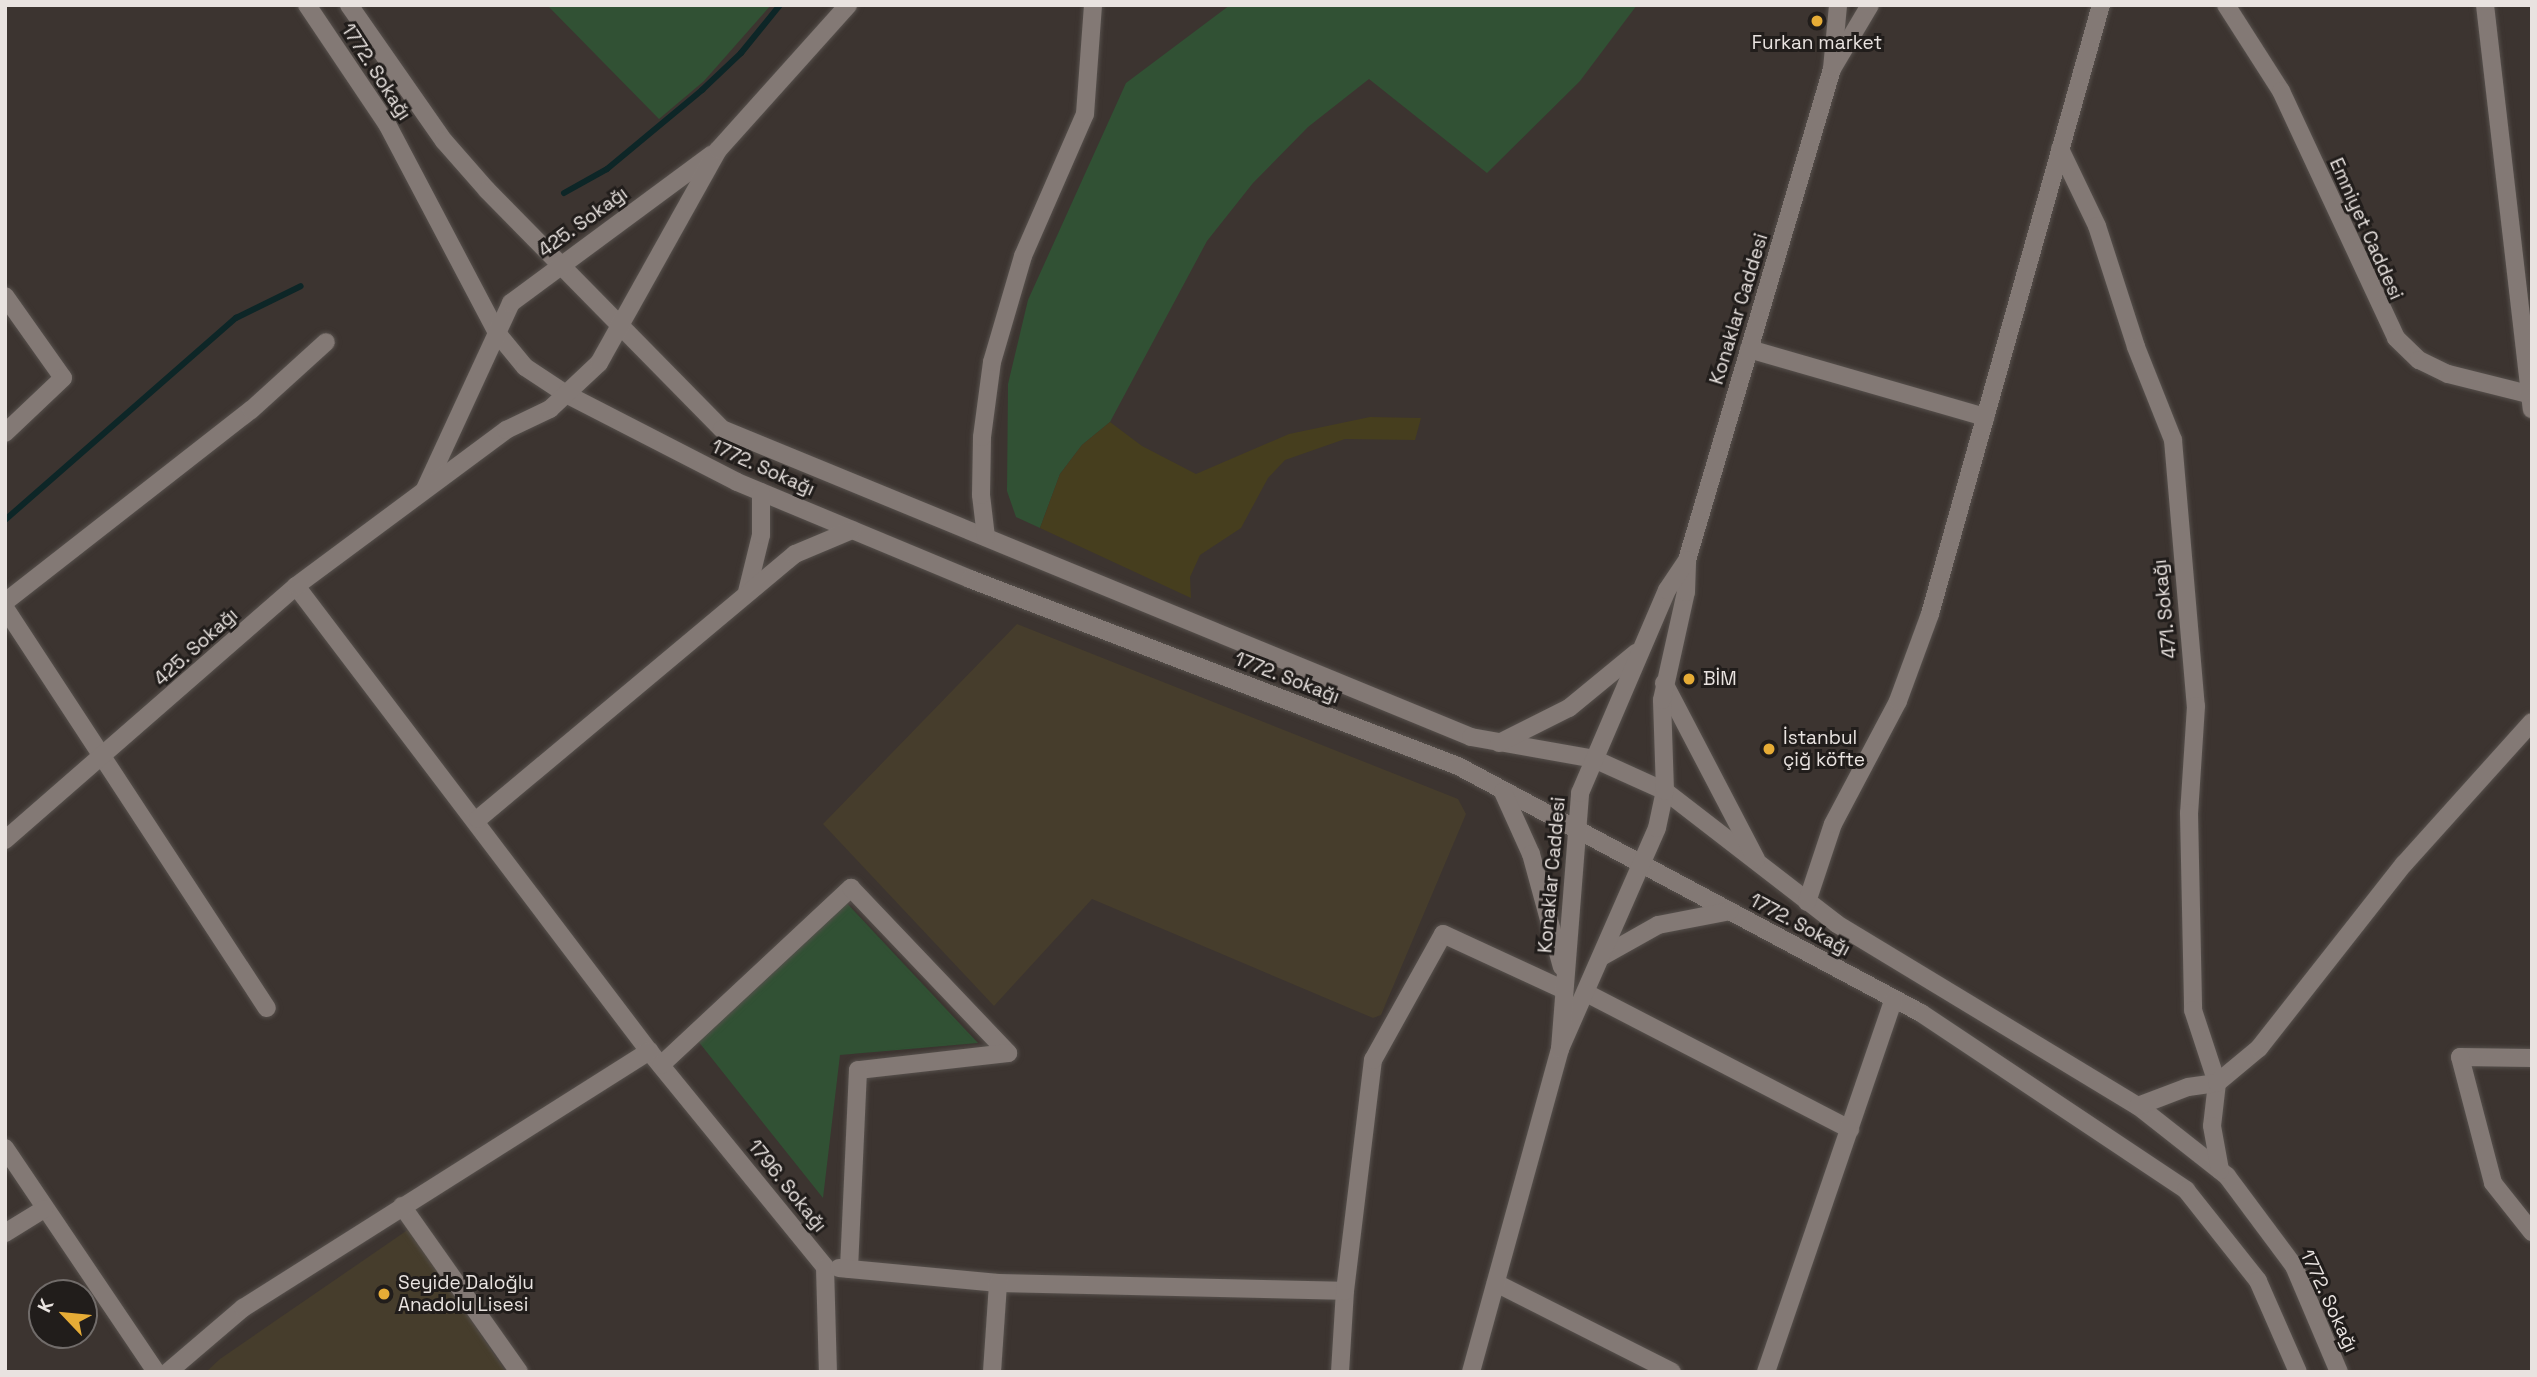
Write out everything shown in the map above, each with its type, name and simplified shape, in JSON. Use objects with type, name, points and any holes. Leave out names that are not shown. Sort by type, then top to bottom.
[{"type":"street","name":"1772. Sokağı","points":[[307,5],[387,124],[497,333],[525,367],[566,394],[761,492],[1458,766],[1575,832],[1894,999],[2111,1136],[2186,1190],[2259,1282],[2298,1372]]},
{"type":"street","name":"1772. Sokağı","points":[[349,5],[444,141],[487,190],[563,263],[620,327],[722,429],[1471,737],[1594,759],[1665,791],[1837,924],[2138,1106],[2220,1170],[2294,1266],[2339,1372]]},
{"type":"street","name":"425. Sokağı","points":[[422,496],[512,303],[718,150],[849,5]]},
{"type":"street","points":[[986,537],[981,495],[982,438],[992,362],[1023,256],[1080,132],[1089,97],[1093,5]]},
{"type":"street","name":"Konaklar Caddesi","points":[[1560,1049],[1588,994],[1643,866],[1665,791],[1664,683],[1686,592],[1687,560],[1832,69],[1838,5]]},
{"type":"street","name":"Konaklar Caddesi","points":[[1832,69],[1870,5]]},
{"type":"street","points":[[1807,902],[1833,824],[1878,743],[1915,658],[2101,5]]},
{"type":"street","name":"Emniyet Caddesi","points":[[2226,5],[2281,91],[2396,338],[2419,360],[2448,374],[2531,400]]},
{"type":"street","points":[[2485,5],[2531,400]]},
{"type":"street","name":"471. Sokağı","points":[[2060,149],[2097,226],[2136,347],[2173,440],[2196,706],[2189,813],[2193,1010],[2217,1083]]},
{"type":"street","name":"425. Sokağı","points":[[5,840],[103,758],[296,586],[422,496],[506,430],[550,409],[599,363],[718,150]]},
{"type":"street","points":[[5,296],[63,378],[5,433]]},
{"type":"street","points":[[5,602],[251,410],[326,342]]},
{"type":"street","points":[[1749,349],[1985,416]]},
{"type":"street","points":[[747,592],[761,536],[761,492]]},
{"type":"street","points":[[478,819],[795,554],[852,530]]},
{"type":"street","name":"Konaklar Caddesi","points":[[1471,1372],[1560,1049],[1580,793],[1667,590],[1687,560]]},
{"type":"street","name":"1796. Sokağı","points":[[296,586],[478,819],[655,1058],[825,1267]]},
{"type":"street","points":[[5,608],[267,1008]]},
{"type":"street","points":[[1499,743],[1569,708],[1641,648]]},
{"type":"street","points":[[1664,683],[1760,865]]},
{"type":"street","points":[[2138,1106],[2188,1087],[2217,1083],[2274,1031],[2404,864],[2532,722]]},
{"type":"street","points":[[1503,792],[1531,854],[1555,952],[1564,971]]},
{"type":"street","points":[[168,1372],[243,1308],[402,1206],[655,1058],[851,888],[1008,1053],[858,1070],[849,1269]]},
{"type":"street","points":[[1603,956],[1658,925],[1730,911]]},
{"type":"street","points":[[1340,1372],[1345,1291],[1373,1060],[1443,934],[1564,990]]},
{"type":"street","points":[[1588,994],[1850,1129]]},
{"type":"street","points":[[1766,1372],[1894,999]]},
{"type":"street","points":[[2532,1058],[2460,1057],[2493,1182],[2532,1233]]},
{"type":"street","points":[[2217,1083],[2212,1126],[2220,1170]]},
{"type":"street","points":[[5,1148],[156,1372]]},
{"type":"street","points":[[402,1206],[519,1372]]},
{"type":"street","points":[[5,1233],[44,1209]]},
{"type":"street","points":[[828,1372],[825,1267],[998,1283],[1345,1291]]},
{"type":"street","points":[[992,1372],[998,1283]]},
{"type":"street","points":[[1496,1283],[1672,1372]]},
{"type":"shaded area","points":[[1017,624],[1458,799],[1466,814],[1381,1015],[1373,1018],[1092,899],[994,1006],[823,824]]},
{"type":"shaded area","name":"Seyide Daloğlu Anadolu Lisesi","points":[[409,1229],[506,1372],[206,1372],[220,1359]]},
{"type":"green space","points":[[547,5],[771,5],[704,81],[659,119]]},
{"type":"green space","points":[[1230,5],[1637,5],[1580,81],[1487,173],[1369,79],[1308,127],[1253,183],[1207,241],[1110,422],[1082,445],[1060,474],[1040,528],[1016,517],[1007,491],[1008,384],[1028,300],[1126,83]]},
{"type":"green space","points":[[842,898],[978,1043],[840,1055],[823,1198],[698,1041]]},
{"type":"sand","points":[[1370,417],[1421,418],[1415,440],[1345,439],[1285,460],[1268,478],[1241,528],[1200,555],[1190,577],[1191,598],[1040,528],[1060,474],[1082,445],[1110,422],[1142,446],[1196,474],[1289,434]]},
{"type":"waterway","points":[[564,193],[607,169],[702,90],[741,53],[780,5]]},
{"type":"waterway","points":[[5,520],[236,318],[301,286]]},
{"type":"place","name":"Furkan market","points":[[1817,21]]},
{"type":"place","name":"BİM","points":[[1689,679]]},
{"type":"place","name":"İstanbul çiğ köfte","points":[[1769,749]]},
{"type":"place","name":"Seyide Daloğlu Anadolu Lisesi","points":[[384,1294]]}]
